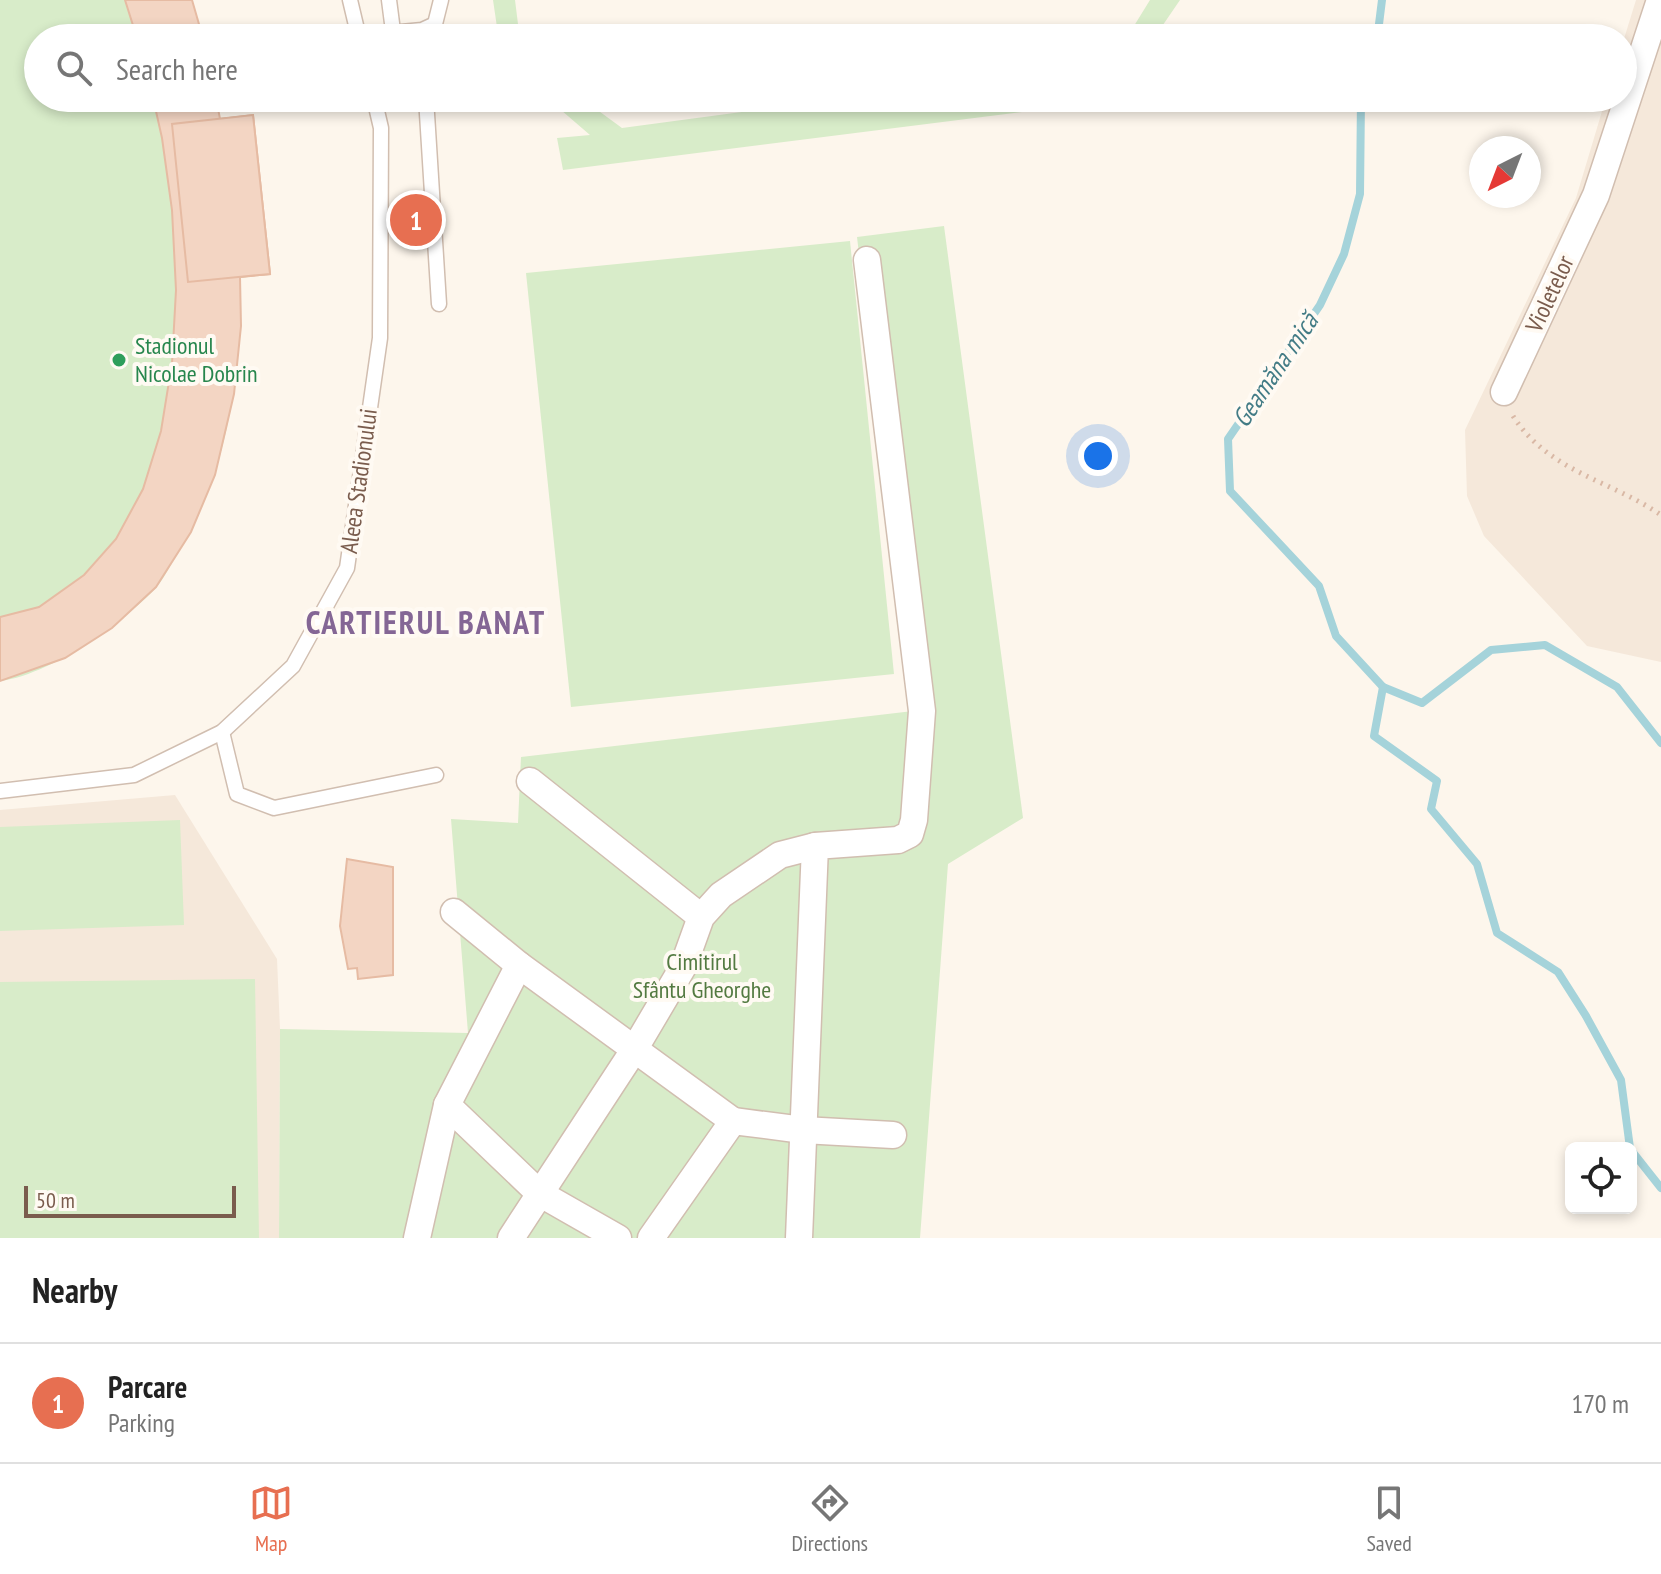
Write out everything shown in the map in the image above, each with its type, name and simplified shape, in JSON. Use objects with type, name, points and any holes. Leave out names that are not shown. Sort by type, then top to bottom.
[{"type":"street","name":"Violetelor","points":[[1637,70],[1660,0]]},
{"type":"street","name":"Violetelor","points":[[1504,392],[1596,195],[1623,112]]},
{"type":"street","points":[[511,1238],[634,1050],[683,967],[701,917],[721,895],[780,855],[815,846],[898,840],[910,834],[914,820],[922,711],[867,260]]},
{"type":"street","points":[[530,781],[701,917]]},
{"type":"street","points":[[799,1238],[815,846]]},
{"type":"street","points":[[454,912],[519,965],[733,1121],[803,1130],[893,1135]]},
{"type":"street","points":[[417,1238],[447,1105],[519,965]]},
{"type":"street","points":[[447,1105],[539,1193],[618,1238]]},
{"type":"street","points":[[651,1238],[733,1121]]},
{"type":"lane","points":[[350,0],[356,24]]},
{"type":"lane","points":[[389,0],[392,24]]},
{"type":"lane","points":[[435,24],[441,0]]},
{"type":"lane","name":"Aleea Stadionului","points":[[0,791],[134,775],[222,732],[293,666],[347,568],[380,338],[381,128],[377,112]]},
{"type":"lane","points":[[427,112],[439,304]]},
{"type":"lane","points":[[222,732],[237,794],[274,808],[436,775]]},
{"type":"path","points":[[1504,392],[1514,418],[1533,441],[1562,465],[1661,515]]},
{"type":"shaded area","points":[[1636,0],[1661,0],[1661,662],[1587,646],[1484,536],[1467,496],[1465,430],[1576,198],[1602,112],[1637,112],[1637,24],[1629,24]]},
{"type":"shaded area","points":[[175,795],[277,959],[280,1029],[279,1238],[0,1238],[0,810]]},
{"type":"green space","name":"Stadionul Nicolae Dobrin","points":[[0,0],[192,0],[199,24],[24,24],[24,112],[219,112],[220,118],[253,115],[270,274],[240,278],[234,385],[220,455],[195,521],[161,581],[131,611],[89,643],[34,672],[0,681]]},
{"type":"green space","points":[[493,0],[515,0],[518,24],[497,24]]},
{"type":"green space","points":[[1150,0],[1180,0],[1164,24],[1135,24]]},
{"type":"green space","points":[[563,112],[600,112],[622,128],[741,112],[1022,112],[563,170],[557,138],[590,135]]},
{"type":"green space","name":"Cimitirul Sfântu Gheorghe","points":[[944,226],[1023,818],[948,864],[920,1238],[279,1238],[280,1029],[468,1033],[451,819],[518,823],[521,757],[913,711],[857,237]]},
{"type":"green space","points":[[850,241],[894,674],[571,707],[526,273]]},
{"type":"green space","points":[[180,820],[184,925],[0,931],[0,827]]},
{"type":"green space","points":[[255,979],[259,1238],[0,1238],[0,982]]},
{"type":"building","points":[[125,0],[192,0],[199,24],[133,24]]},
{"type":"building","points":[[156,112],[219,112],[220,119],[253,115],[270,274],[240,277],[241,326],[234,394],[215,475],[191,532],[156,587],[112,628],[65,658],[0,681],[0,617],[39,607],[84,575],[116,539],[143,489],[161,431],[172,363],[176,290],[172,210]]},
{"type":"building","points":[[253,115],[270,274],[188,282],[172,124]]},
{"type":"building","points":[[347,859],[393,867],[393,975],[358,979],[357,968],[348,969],[340,926]]},
{"type":"waterway","name":"Geamăna mică","points":[[1379,24],[1382,0]]},
{"type":"waterway","name":"Geamăna mică","points":[[1361,112],[1360,194],[1344,254],[1320,305],[1228,439],[1230,491],[1319,586],[1336,636],[1383,687],[1422,703],[1491,650],[1545,645],[1617,687],[1661,743]]},
{"type":"waterway","name":"Geamăna mică","points":[[1383,687],[1374,736],[1437,781],[1431,809],[1477,864],[1497,933],[1558,972],[1586,1016],[1621,1080],[1629,1142]]},
{"type":"waterway","name":"Geamăna mică","points":[[1637,1158],[1661,1188]]},
{"type":"place","name":"Parcare","points":[[416,220]]},
{"type":"place","name":"Stadionul Nicolae Dobrin","points":[[119,360]]},
{"type":"district","name":"CARTIERUL BANAT","points":[[426,623]]}]
